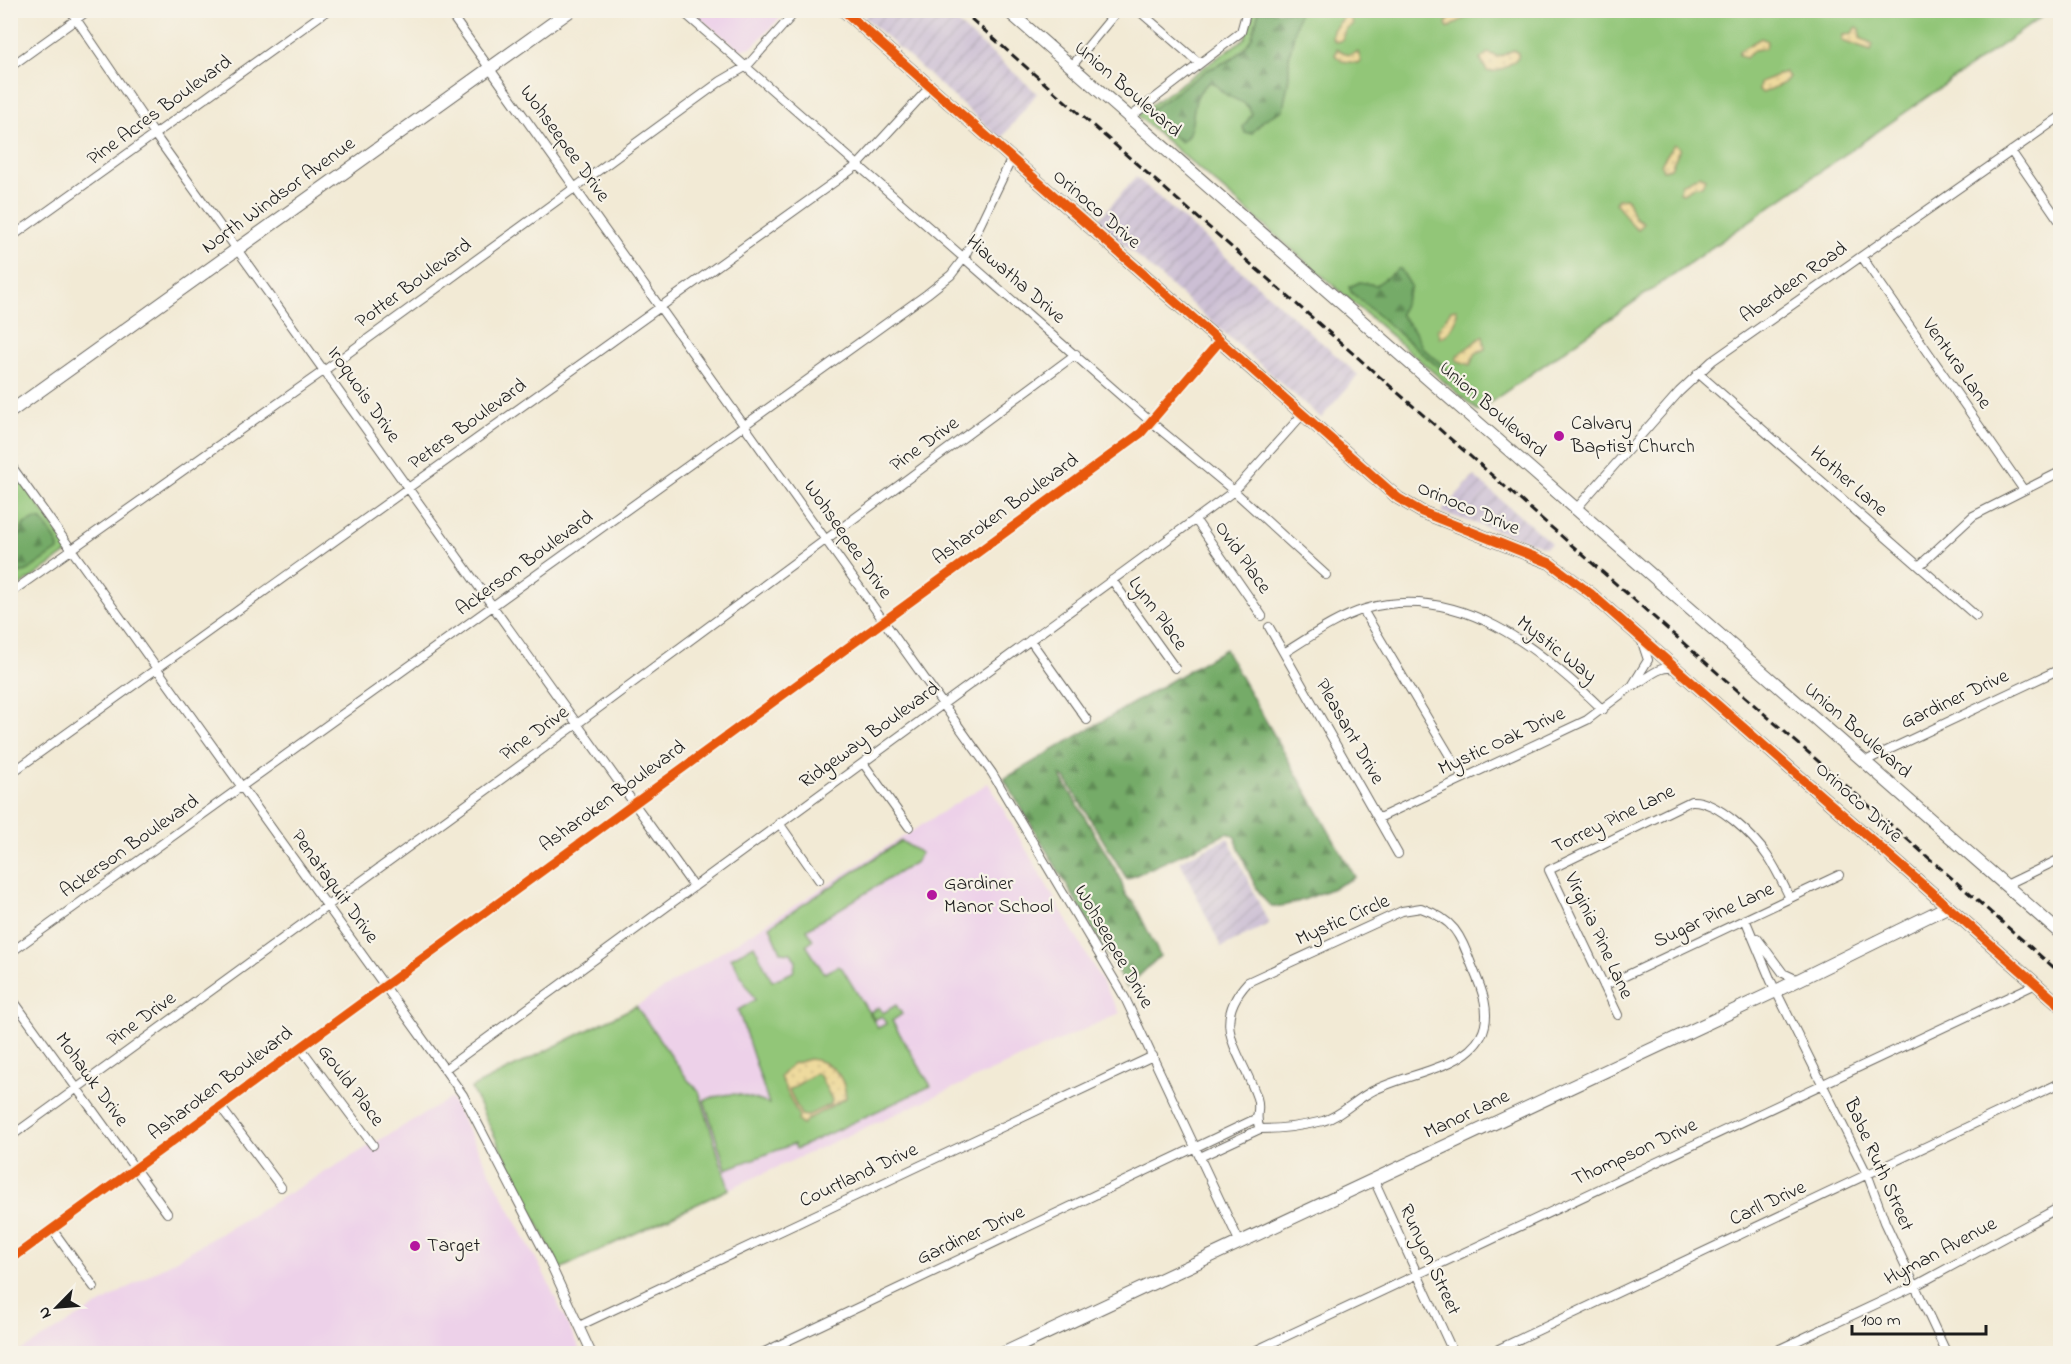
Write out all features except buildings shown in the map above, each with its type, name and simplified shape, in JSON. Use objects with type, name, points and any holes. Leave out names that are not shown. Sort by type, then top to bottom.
[{"type":"street","name":"Iroquois Drive","points":[[70,10],[155,135],[239,249],[694,887]]},
{"type":"street","points":[[10,67],[89,10]]},
{"type":"street","name":"Pine Acres Boulevard","points":[[10,238],[328,10]]},
{"type":"street","name":"Wohseepee Drive","points":[[448,10],[992,773],[1125,998],[1240,1243]]},
{"type":"street","name":"North Windsor Avenue","points":[[10,412],[570,10]]},
{"type":"street","name":"Hiawatha Drive","points":[[681,10],[1151,422],[1234,491],[1326,575]]},
{"type":"street","name":"Potter Boulevard","points":[[10,593],[325,369],[721,81],[747,66],[796,10]]},
{"type":"street","name":"Orinoco Drive","points":[[843,10],[1398,498],[1422,512],[1550,563],[1632,627],[2061,1005]]},
{"type":"street","name":"Union Boulevard","points":[[1007,10],[2061,933]]},
{"type":"street","points":[[1071,67],[1118,10]]},
{"type":"street","points":[[1138,10],[1199,63]]},
{"type":"street","points":[[1129,118],[1241,32],[1247,10]]},
{"type":"street","name":"Peters Boulevard","points":[[10,774],[158,670],[858,165],[930,87]]},
{"type":"street","name":"Aberdeen Road","points":[[1576,509],[1698,373],[1712,361],[2061,117]]},
{"type":"street","points":[[2011,152],[2061,222]]},
{"type":"street","name":"Ackerson Boulevard","points":[[10,953],[746,425],[951,275],[964,258],[1011,160]]},
{"type":"street","name":"Ventura Lane","points":[[1862,257],[2023,489]]},
{"type":"street","name":"Asharoken Boulevard","points":[[10,1260],[1141,433],[1219,342]]},
{"type":"street","name":"Pine Drive","points":[[10,1137],[578,724],[1076,354]]},
{"type":"street","name":"Hother Lane","points":[[1698,373],[1976,616]]},
{"type":"street","name":"Ridgeway Boulevard","points":[[445,1069],[1234,491],[1302,415]]},
{"type":"street","name":"Penataquit Drive","points":[[10,464],[463,1095],[549,1261],[592,1353]]},
{"type":"street","points":[[1919,566],[1973,516],[2061,472]]},
{"type":"street","name":"Ovid Place","points":[[1195,519],[1263,616]]},
{"type":"street","name":"Lynn Place","points":[[1112,580],[1175,668]]},
{"type":"street","name":"Mystic Way","points":[[1284,653],[1330,624],[1364,610],[1410,603],[1444,605],[1476,615],[1510,633],[1543,657],[1603,710]]},
{"type":"street","points":[[1364,610],[1463,778]]},
{"type":"street","name":"Pleasant Drive","points":[[1269,627],[1398,854]]},
{"type":"street","name":"Mystic Oak Drive","points":[[1632,627],[1648,656],[1632,687]]},
{"type":"street","points":[[1030,640],[1087,720]]},
{"type":"street","name":"Mystic Oak Drive","points":[[1379,818],[1587,720],[1659,669],[1672,668],[1685,674]]},
{"type":"street","name":"Gardiner Drive","points":[[1863,762],[2061,669]]},
{"type":"street","points":[[863,763],[909,826]]},
{"type":"street","name":"Torrey Pine Lane","points":[[1549,870],[1691,801],[1698,801],[1718,809],[1758,844],[1776,868],[1790,898]]},
{"type":"street","points":[[779,823],[819,880]]},
{"type":"street","points":[[2006,885],[2061,859]]},
{"type":"street","name":"Virginia Pine Lane","points":[[1549,870],[1618,1016]]},
{"type":"street","name":"Sugar Pine Lane","points":[[1604,986],[1747,922],[1790,898],[1839,875]]},
{"type":"street","name":"Manor Lane","points":[[1002,1353],[1778,990],[1947,906]]},
{"type":"street","name":"Mystic Circle","points":[[1198,1153],[1260,1129],[1274,1129],[1333,1117],[1370,1092],[1455,1059],[1471,1050],[1482,1035],[1486,1004],[1459,934],[1450,922],[1421,908],[1402,911],[1248,982],[1237,994],[1230,1008],[1228,1023],[1231,1038],[1258,1101],[1255,1119],[1260,1129]]},
{"type":"street","points":[[1747,922],[1783,973],[1798,980]]},
{"type":"street","name":"Babe Ruth Street","points":[[1747,922],[1763,964],[1778,990],[1868,1176],[1885,1222],[1947,1353]]},
{"type":"street","name":"Thompson Drive","points":[[1248,1353],[2036,984]]},
{"type":"street","name":"Mohawk Drive","points":[[10,996],[166,1213]]},
{"type":"street","name":"Gould Place","points":[[300,1047],[373,1145]]},
{"type":"street","name":"Courtland Drive","points":[[579,1326],[1153,1056]]},
{"type":"street","name":"Carll Drive","points":[[1488,1353],[1868,1176],[2061,1083]]},
{"type":"street","points":[[220,1106],[281,1187]]},
{"type":"street","points":[[1198,1153],[1255,1119]]},
{"type":"street","name":"Gardiner Drive","points":[[760,1353],[1198,1153]]},
{"type":"street","name":"Runyon Street","points":[[1374,1180],[1454,1353]]},
{"type":"street","name":"Hyman Avenue","points":[[1769,1353],[1915,1286],[2061,1207]]},
{"type":"street","points":[[52,1229],[94,1287]]},
{"type":"shaded area","points":[[691,11],[787,11],[752,47],[740,50]]},
{"type":"shaded area","points":[[870,11],[944,11],[1037,93],[1001,139],[864,17]]},
{"type":"shaded area","points":[[1136,177],[1358,375],[1321,418],[1097,221]]},
{"type":"shaded area","points":[[1474,476],[1551,543],[1545,547],[1441,512]]},
{"type":"shaded area","name":"Gardiner Manor School","points":[[988,783],[1120,1013],[729,1189],[699,1091],[688,1080],[636,1006]]},
{"type":"shaded area","points":[[1228,838],[1269,924],[1221,947],[1180,861]]},
{"type":"shaded area","points":[[451,1098],[545,1276],[581,1353],[15,1354]]},
{"type":"green space","points":[[1254,11],[2050,11],[1478,411],[1137,115],[1245,38]]},
{"type":"green space","points":[[1259,11],[1299,11],[1289,57],[1289,77],[1283,110],[1265,119],[1252,133],[1245,133],[1243,127],[1252,114],[1250,109],[1244,103],[1229,97],[1210,82],[1197,96],[1190,130],[1181,142],[1158,123],[1151,110],[1207,70],[1232,59],[1245,48],[1252,37]]},
{"type":"green space","points":[[1400,268],[1411,286],[1400,314],[1415,332],[1422,347],[1457,378],[1459,385],[1351,292],[1349,287],[1360,282],[1376,285]]},
{"type":"green space","points":[[10,465],[71,550],[10,593]]},
{"type":"green space","points":[[36,519],[42,520],[57,542],[58,550],[27,571],[14,574],[11,554],[15,542],[24,524]]},
{"type":"green space","points":[[1225,649],[1355,877],[1301,901],[1272,906],[1255,886],[1235,837],[1228,833],[1127,879],[1065,778],[1060,775],[1120,877],[1125,894],[1134,903],[1160,956],[1127,987],[1004,779]]},
{"type":"green space","points":[[901,841],[921,853],[916,862],[807,929],[813,940],[806,945],[824,973],[838,966],[842,968],[878,1028],[886,1024],[882,1016],[874,1020],[870,1012],[879,1007],[883,1013],[896,1005],[902,1014],[892,1021],[931,1086],[796,1149],[794,1144],[726,1169],[704,1100],[738,1094],[769,1104],[738,1010],[755,1000],[731,958],[754,945],[772,981],[793,972],[796,961],[791,953],[781,952],[770,926]]},
{"type":"green space","points":[[636,1006],[688,1080],[699,1091],[729,1189],[560,1269],[471,1088]]},
{"type":"sand","points":[[1454,11],[1467,11],[1468,16],[1448,28],[1446,23]]},
{"type":"sand","points":[[1345,16],[1349,16],[1353,24],[1345,30],[1342,40],[1336,42],[1332,38],[1333,30]]},
{"type":"sand","points":[[1857,27],[1860,29],[1860,38],[1873,44],[1871,51],[1842,41],[1843,35],[1851,34]]},
{"type":"sand","points":[[1761,38],[1767,41],[1766,48],[1754,50],[1746,58],[1739,56],[1739,51]]},
{"type":"sand","points":[[1337,49],[1349,55],[1358,52],[1361,61],[1357,63],[1342,61],[1335,55]]},
{"type":"sand","points":[[1513,50],[1518,53],[1518,58],[1496,71],[1487,71],[1480,59],[1488,53],[1499,57]]},
{"type":"sand","points":[[1785,72],[1789,77],[1784,83],[1763,93],[1759,91],[1760,82]]},
{"type":"sand","points":[[1674,144],[1680,148],[1671,168],[1663,170],[1661,164]]},
{"type":"sand","points":[[1700,175],[1705,178],[1702,186],[1695,186],[1683,193],[1679,192],[1682,184]]},
{"type":"sand","points":[[1627,198],[1634,217],[1644,223],[1638,230],[1615,203],[1618,199]]},
{"type":"sand","points":[[1456,309],[1457,317],[1453,326],[1440,338],[1438,330],[1451,310]]},
{"type":"sand","points":[[1483,336],[1485,349],[1475,353],[1470,365],[1456,360],[1458,355]]},
{"type":"sand","points":[[809,1059],[831,1066],[843,1083],[846,1098],[808,1119],[802,1125],[798,1121],[799,1117],[780,1077],[792,1064]],"holes":[[[816,1073],[820,1076],[832,1100],[831,1104],[807,1116],[801,1115],[789,1090]]]},
{"type":"railway","points":[[961,10],[2060,973]]},
{"type":"cycle path","points":[[843,10],[1398,498],[1422,512],[1550,563],[1590,593],[2060,1005]]},
{"type":"cycle path","points":[[10,1260],[1141,433],[1219,342]]},
{"type":"place","name":"Calvary Baptist Church","points":[[1559,436]]},
{"type":"place","name":"Gardiner Manor School","points":[[932,895]]},
{"type":"place","name":"Target","points":[[415,1246]]}]
